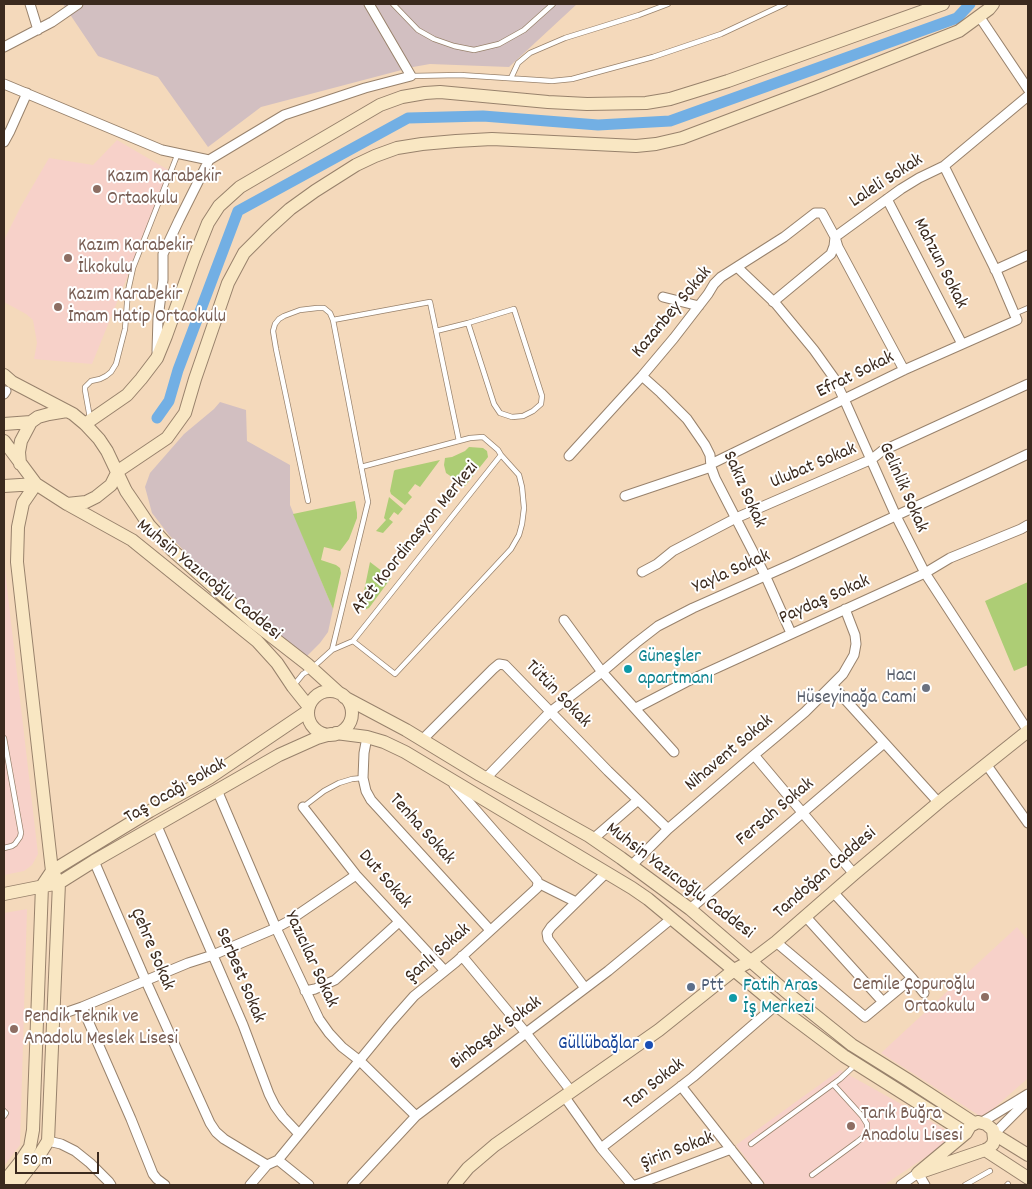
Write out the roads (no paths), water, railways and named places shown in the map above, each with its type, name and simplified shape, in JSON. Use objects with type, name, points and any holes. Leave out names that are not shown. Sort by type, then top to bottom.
[{"type":"street","points":[[30,4],[38,30]]},
{"type":"street","points":[[4,47],[52,22],[78,4]]},
{"type":"street","points":[[157,358],[158,318],[164,280],[163,254],[209,160],[284,115],[365,88],[411,76],[369,4]]},
{"type":"street","points":[[87,422],[127,395],[157,358],[208,223],[219,206],[240,187],[380,105],[402,96],[425,92],[587,104],[646,103],[728,81],[943,4]]},
{"type":"street","points":[[67,504],[86,502],[96,497],[111,484],[118,471],[167,438],[185,413],[228,283],[244,253],[290,209],[356,165],[397,148],[456,141],[492,139],[628,146],[656,144],[682,138],[959,31],[993,4]]},
{"type":"street","points":[[979,16],[1028,86]]},
{"type":"street","points":[[4,84],[162,150],[209,160]]},
{"type":"street","points":[[4,142],[27,93]]},
{"type":"street","name":"Laleli Sokak","points":[[773,302],[831,254],[835,237],[919,178],[944,166],[1028,96]]},
{"type":"street","points":[[944,166],[1016,317]]},
{"type":"street","name":"Mahzun Sokak","points":[[887,199],[962,344]]},
{"type":"street","name":"Kazanbey Sokak","points":[[569,456],[642,376],[721,277],[784,237],[814,213],[822,213],[835,237]]},
{"type":"street","points":[[835,237],[838,247],[904,370]]},
{"type":"street","points":[[995,270],[1028,255]]},
{"type":"street","name":"Gelinlik Sokak","points":[[737,267],[773,302],[814,350],[834,378],[896,516],[924,573],[1028,731]]},
{"type":"street","points":[[663,297],[699,306]]},
{"type":"street","name":"Efrat Sokak","points":[[625,496],[711,466],[844,399],[1016,317]]},
{"type":"street","name":"Muhsin Yazıcıoğlu Caddesi","points":[[4,375],[12,382],[87,422],[118,471],[126,491],[149,525],[172,550],[253,622],[342,695],[593,840],[626,862],[690,908],[791,996],[852,1045],[923,1090],[974,1126]]},
{"type":"street","name":"Sakız Sokak","points":[[642,376],[687,419],[705,446],[710,455],[711,466],[720,487],[765,575],[791,633]]},
{"type":"street","name":"Ulubat Sokak","points":[[642,572],[657,564],[673,551],[736,518],[872,459],[882,452],[1028,384]]},
{"type":"street","points":[[20,464],[19,452],[21,441],[31,422],[38,417],[67,411]]},
{"type":"street","points":[[4,424],[31,422]]},
{"type":"street","name":"Muhsin Yazıcıoğlu Caddesi","points":[[4,441],[36,484],[67,504],[132,540],[257,641],[277,663],[309,709]]},
{"type":"street","name":"Yayla Sokak","points":[[486,778],[550,712],[658,626],[693,608],[1028,454]]},
{"type":"street","points":[[4,486],[36,484]]},
{"type":"street","points":[[16,1185],[48,1142],[59,883],[52,871],[17,562],[18,527],[23,503],[36,484]]},
{"type":"street","name":"Paydaş Sokak","points":[[636,708],[686,682],[924,573],[950,558],[1028,525]]},
{"type":"street","name":"Nihavent Sokak","points":[[626,862],[668,829],[778,735],[843,674],[854,656],[856,644],[855,635],[845,609]]},
{"type":"street","points":[[564,620],[602,672],[674,752]]},
{"type":"street","name":"Tütün Sokak","points":[[422,740],[499,664],[505,665],[668,829]]},
{"type":"street","points":[[832,685],[939,803]]},
{"type":"street","points":[[327,691],[333,691],[342,695],[350,707],[351,718],[346,728],[334,734],[324,734],[318,731],[310,720],[309,709],[311,701],[316,696],[327,691]]},
{"type":"street","name":"Taş Ocağı Sokak","points":[[42,886],[52,871],[150,811],[209,778],[309,709]]},
{"type":"street","name":"Tandoğan Caddesi","points":[[454,1185],[468,1168],[495,1144],[659,1030],[734,970],[751,961],[776,942],[854,874],[1028,731]]},
{"type":"street","name":"Muhsin Yazıcıoğlu Caddesi","points":[[334,734],[367,737],[384,742],[405,752],[607,872],[648,899],[776,1005],[844,1056],[974,1126]]},
{"type":"street","name":"Taş Ocağı Sokak","points":[[42,886],[59,883],[288,750],[317,738],[334,734]]},
{"type":"street","name":"Tenha Sokak","points":[[367,737],[363,778],[366,791],[371,800],[490,930]]},
{"type":"street","name":"Fersah Sokak","points":[[690,908],[884,743]]},
{"type":"street","points":[[754,755],[854,874]]},
{"type":"street","points":[[986,764],[1028,823]]},
{"type":"street","points":[[209,778],[217,790]]},
{"type":"street","points":[[449,779],[538,883],[576,902]]},
{"type":"street","name":"Yazıcılar Sokak","points":[[217,790],[276,928],[319,1019],[329,1033],[416,1116]]},
{"type":"street","points":[[593,840],[638,800]]},
{"type":"street","name":"Dut Sokak","points":[[303,807],[356,875],[445,971]]},
{"type":"street","points":[[150,811],[157,826]]},
{"type":"street","name":"Serbest Sokak","points":[[157,826],[213,955],[269,1094],[275,1106],[299,1134]]},
{"type":"street","points":[[88,848],[94,861]]},
{"type":"street","name":"Çehre Sokak","points":[[94,861],[210,1123],[224,1139],[267,1165]]},
{"type":"street","points":[[585,988],[548,939],[547,933],[550,927],[607,872],[626,862]]},
{"type":"street","points":[[38,1017],[53,1017],[188,962],[213,955],[276,928],[356,875]]},
{"type":"street","name":"Şanlı Sokak","points":[[278,1160],[414,996],[445,971],[537,888],[538,883]]},
{"type":"street","points":[[4,894],[42,886],[33,1130],[30,1147],[4,1182]]},
{"type":"street","points":[[833,892],[924,993]]},
{"type":"street","points":[[806,917],[883,1002]]},
{"type":"street","name":"Binbaşak Sokak","points":[[352,1185],[416,1116],[608,971],[671,918]]},
{"type":"street","points":[[305,990],[314,989],[335,980],[399,922]]},
{"type":"street","points":[[776,942],[865,1017],[912,978]]},
{"type":"street","points":[[462,956],[526,1033],[601,1148],[632,1185]]},
{"type":"street","name":"Tan Sokak","points":[[601,1148],[681,1086],[776,1005]]},
{"type":"street","points":[[82,1006],[153,1174],[166,1185]]},
{"type":"street","points":[[681,1086],[759,1185]]},
{"type":"street","points":[[922,1182],[974,1126],[1028,1094]]},
{"type":"street","points":[[901,1185],[922,1182],[985,1150],[993,1144],[994,1134],[1028,1100]]},
{"type":"street","points":[[974,1126],[990,1126],[994,1134],[1028,1155]]},
{"type":"street","points":[[974,1126],[966,1138],[969,1146],[976,1151],[985,1150],[1028,1178]]},
{"type":"street","points":[[48,1142],[60,1144],[75,1151],[100,1172],[111,1185]]},
{"type":"street","name":"Şirin Sokak","points":[[636,1185],[731,1149]]},
{"type":"street","points":[[250,1185],[267,1165],[278,1160],[310,1185]]},
{"type":"lane","points":[[393,4],[418,30],[434,39],[474,50],[499,44],[524,30],[553,4]]},
{"type":"lane","points":[[511,78],[518,63],[530,52],[565,38],[668,4]]},
{"type":"lane","points":[[411,76],[460,75],[552,80],[583,77],[653,57],[721,34],[785,4]]},
{"type":"lane","points":[[87,422],[85,387],[91,381],[106,376],[116,364],[125,329],[128,291],[133,268],[178,153]]},
{"type":"lane","name":"Afet Koordinasyon Merkezi","points":[[332,650],[368,502],[333,320],[430,302],[459,441]]},
{"type":"lane","points":[[308,500],[273,331],[278,319],[300,310],[324,308],[330,313],[333,320]]},
{"type":"lane","points":[[1016,317],[1028,308]]},
{"type":"lane","points":[[436,331],[468,324],[514,309],[542,396],[540,404],[533,411],[523,416],[512,417],[500,413],[494,404],[468,324]]},
{"type":"lane","name":"Afet Koordinasyon Merkezi","points":[[353,641],[395,674],[511,549],[519,535],[524,508],[519,476],[494,446],[483,438],[470,438],[361,467]]},
{"type":"lane","name":"Afet Koordinasyon Merkezi","points":[[293,686],[298,679],[332,650],[353,641],[501,455]]},
{"type":"lane","points":[[4,738],[21,833],[15,844],[4,848]]},
{"type":"lane","points":[[303,807],[324,791],[352,779],[363,778]]},
{"type":"lane","points":[[751,1144],[833,1084],[856,1064]]},
{"type":"lane","points":[[812,1175],[867,1134],[867,1124],[862,1116],[833,1084]]},
{"type":"lane","points":[[4,1111],[6,1113],[4,1116]]},
{"type":"lane","points":[[965,1185],[990,1171]]},
{"type":"waterway","points":[[157,418],[169,401],[178,370],[238,211],[408,118],[483,116],[598,125],[670,121],[957,18],[970,4]]},
{"type":"place","name":"Kazım Karabekir Ortaokulu","points":[[97,189]]},
{"type":"place","name":"Kazım Karabekir İlkokulu","points":[[68,258]]},
{"type":"place","name":"Kazım Karabekir İmam Hatip Ortaokulu","points":[[58,307]]},
{"type":"place","name":"Güneşler apartmanı","points":[[628,669]]},
{"type":"place","name":"Hacı Hüseyinağa Cami","points":[[926,688]]},
{"type":"place","name":"Ptt","points":[[691,987]]},
{"type":"place","name":"Cemile Çopuroğlu Ortaokulu","points":[[985,997]]},
{"type":"place","name":"Fatih Aras İş Merkezi","points":[[733,998]]},
{"type":"place","name":"Pendik Teknik ve Anadolu Meslek Lisesi","points":[[14,1029]]},
{"type":"place","name":"Güllübağlar","points":[[649,1045]]},
{"type":"place","name":"Tarık Buğra Anadolu Lisesi","points":[[851,1126]]}]
